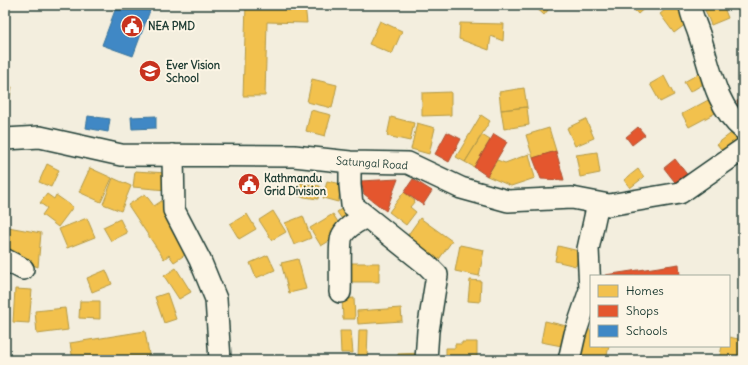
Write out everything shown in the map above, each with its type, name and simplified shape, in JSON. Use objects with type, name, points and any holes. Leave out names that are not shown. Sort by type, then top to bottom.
[{"type":"street","points":[[690,5],[691,17],[698,32],[719,97],[736,123],[743,128]]},
{"type":"street","name":"Satungal Road","points":[[5,139],[40,137],[121,154],[294,156],[350,162],[408,163],[461,188],[508,201],[572,198],[609,205],[680,193],[743,149]]},
{"type":"street","points":[[173,155],[174,210],[200,260],[216,299],[220,360]]},
{"type":"street","points":[[350,162],[352,205],[437,274],[428,331],[426,360]]},
{"type":"street","points":[[569,360],[575,334],[590,290],[588,249],[598,203]]},
{"type":"street","points":[[340,292],[341,237],[349,227],[366,217]]},
{"type":"building: Homes","points":[[246,5],[305,5],[307,23],[267,22],[265,96],[243,96]]},
{"type":"building: Homes","points":[[533,5],[552,5],[544,15]]},
{"type":"building: Homes","points":[[630,5],[648,5],[638,14]]},
{"type":"building: Homes","points":[[671,5],[678,5],[690,21],[674,33],[660,14]]},
{"type":"building: Homes","points":[[703,5],[723,5],[728,18],[711,25]]},
{"type":"building: Homes","points":[[737,5],[743,5],[743,12],[741,13]]},
{"type":"building: Homes","points":[[380,21],[402,31],[392,54],[369,44]]},
{"type":"building: Homes","points":[[460,23],[504,24],[503,41],[491,36],[489,50],[459,39]]},
{"type":"building: Homes","points":[[700,73],[705,83],[690,92],[684,82]]},
{"type":"building: Homes","points":[[664,76],[674,95],[660,102],[650,84]]},
{"type":"building: Homes","points":[[312,79],[337,85],[332,108],[307,102]]},
{"type":"building: Homes","points":[[5,86],[12,87],[6,115],[5,114]]},
{"type":"building: Homes","points":[[524,88],[527,107],[501,110],[499,92]]},
{"type":"building: Homes","points":[[451,92],[451,115],[422,116],[422,93]]},
{"type":"building: Homes","points":[[712,98],[719,111],[689,127],[682,114]]},
{"type":"building: Homes","points":[[527,107],[529,125],[504,129],[501,110]]},
{"type":"building: Homes","points":[[311,110],[331,115],[325,136],[306,131]]},
{"type":"building: Homes","points":[[481,115],[490,121],[465,162],[456,157]]},
{"type":"building: Homes","points":[[391,117],[414,123],[410,141],[387,136]]},
{"type":"building: Homes","points":[[586,119],[594,138],[575,146],[567,128]]},
{"type":"building: Homes","points":[[417,123],[435,128],[429,154],[411,149]]},
{"type":"building: Homes","points":[[549,128],[556,151],[533,158],[526,135]]},
{"type":"building: Homes","points":[[734,131],[741,140],[724,153],[717,144]]},
{"type":"building: Homes","points":[[482,135],[490,140],[474,167],[465,162]]},
{"type":"building: Homes","points":[[597,152],[600,173],[580,177],[576,155]]},
{"type":"building: Homes","points":[[529,154],[535,178],[511,186],[487,176],[497,160],[505,163]]},
{"type":"building: Homes","points":[[47,164],[59,170],[51,187],[39,182]]},
{"type":"building: Homes","points":[[90,168],[112,178],[101,202],[79,192]]},
{"type":"building: Homes","points":[[638,169],[644,177],[630,188],[624,180]]},
{"type":"building: Homes","points":[[135,171],[167,173],[166,190],[133,187]]},
{"type":"building: Homes","points":[[113,178],[131,186],[121,211],[103,204]]},
{"type":"building: Homes","points":[[327,181],[342,184],[338,202],[323,198]]},
{"type":"building: Homes","points":[[300,183],[320,186],[318,199],[298,196]]},
{"type":"building: Homes","points":[[404,192],[415,201],[410,207],[416,212],[406,225],[389,212]]},
{"type":"building: Homes","points":[[47,194],[54,199],[56,195],[73,207],[58,227],[42,215],[47,208],[40,203]]},
{"type":"building: Homes","points":[[145,194],[154,206],[163,200],[191,251],[174,262],[169,255],[164,259],[128,205]]},
{"type":"building: Homes","points":[[347,205],[356,218],[346,225],[337,212]]},
{"type":"building: Homes","points":[[273,211],[286,232],[272,240],[259,220]]},
{"type":"building: Homes","points":[[247,214],[256,229],[239,239],[230,224]]},
{"type":"building: Homes","points":[[333,214],[344,232],[321,246],[310,228]]},
{"type":"building: Homes","points":[[303,216],[311,238],[294,245],[285,223]]},
{"type":"building: Homes","points":[[87,218],[95,237],[67,248],[59,229]]},
{"type":"building: Homes","points":[[420,218],[452,241],[437,262],[405,239]]},
{"type":"building: Homes","points":[[120,219],[127,233],[111,241],[103,227]]},
{"type":"building: Homes","points":[[8,227],[41,233],[38,267],[5,254],[5,241]]},
{"type":"building: Homes","points":[[460,245],[484,250],[479,276],[455,271]]},
{"type":"building: Homes","points":[[558,246],[579,251],[576,266],[555,261]]},
{"type":"building: Homes","points":[[268,255],[275,270],[256,278],[250,263]]},
{"type":"building: Homes","points":[[298,259],[306,289],[289,293],[281,263]]},
{"type":"building: Homes","points":[[349,263],[379,263],[379,282],[349,282]]},
{"type":"building: Homes","points":[[176,268],[191,292],[179,299],[164,276]]},
{"type":"building: Homes","points":[[106,270],[112,284],[92,292],[87,278]]},
{"type":"building: Homes","points":[[470,280],[481,281],[480,302],[468,301]]},
{"type":"building: Homes","points":[[15,289],[32,290],[29,323],[13,322]]},
{"type":"building: Homes","points":[[167,293],[176,319],[164,323],[155,297]]},
{"type":"building: Homes","points":[[354,298],[355,319],[343,319],[342,299]]},
{"type":"building: Homes","points":[[80,301],[100,301],[100,319],[79,318]]},
{"type":"building: Homes","points":[[65,308],[68,330],[37,334],[35,311]]},
{"type":"building: Homes","points":[[401,308],[402,321],[358,324],[357,311]]},
{"type":"building: Homes","points":[[545,321],[571,327],[567,347],[541,342]]},
{"type":"building: Homes","points":[[585,329],[590,330],[590,347],[609,347],[606,360],[579,355]]},
{"type":"building: Homes","points":[[359,330],[368,330],[367,357],[358,357]]},
{"type":"building: Homes","points":[[145,331],[150,360],[73,360],[70,343]]},
{"type":"building: Homes","points":[[340,331],[351,331],[353,353],[341,353]]},
{"type":"building: Homes","points":[[730,337],[743,340],[743,360],[719,360],[722,347],[730,347]]},
{"type":"building: Homes","points":[[462,342],[477,342],[477,360],[446,360],[446,348],[455,348],[455,344],[462,344]]},
{"type":"building: Homes","points":[[422,353],[422,360],[398,360],[398,354]]},
{"type":"building: Shops","points":[[743,99],[743,121],[737,101]]},
{"type":"building: Shops","points":[[638,127],[645,135],[632,145],[626,137]]},
{"type":"building: Shops","points":[[447,132],[461,139],[449,162],[435,154]]},
{"type":"building: Shops","points":[[494,134],[507,142],[487,176],[474,167]]},
{"type":"building: Shops","points":[[556,151],[564,180],[541,179],[533,158]]},
{"type":"building: Shops","points":[[675,159],[689,177],[678,186],[664,168]]},
{"type":"building: Shops","points":[[398,179],[386,211],[364,194],[361,181]]},
{"type":"building: Shops","points":[[413,179],[432,191],[423,205],[404,192]]},
{"type":"building: Shops","points":[[679,264],[680,275],[605,275]]},
{"type":"building: Schools","points":[[117,5],[152,5],[133,56],[102,45]]},
{"type":"building: Schools","points":[[88,116],[110,119],[108,132],[86,128]]},
{"type":"building: Schools","points":[[156,116],[156,128],[132,129],[131,117]]},
{"type":"place","name":"NEA PMD","points":[[132,26]]},
{"type":"place","name":"Ever Vision School","points":[[150,71]]},
{"type":"place","name":"Kathmandu Grid Division","points":[[249,184]]}]
